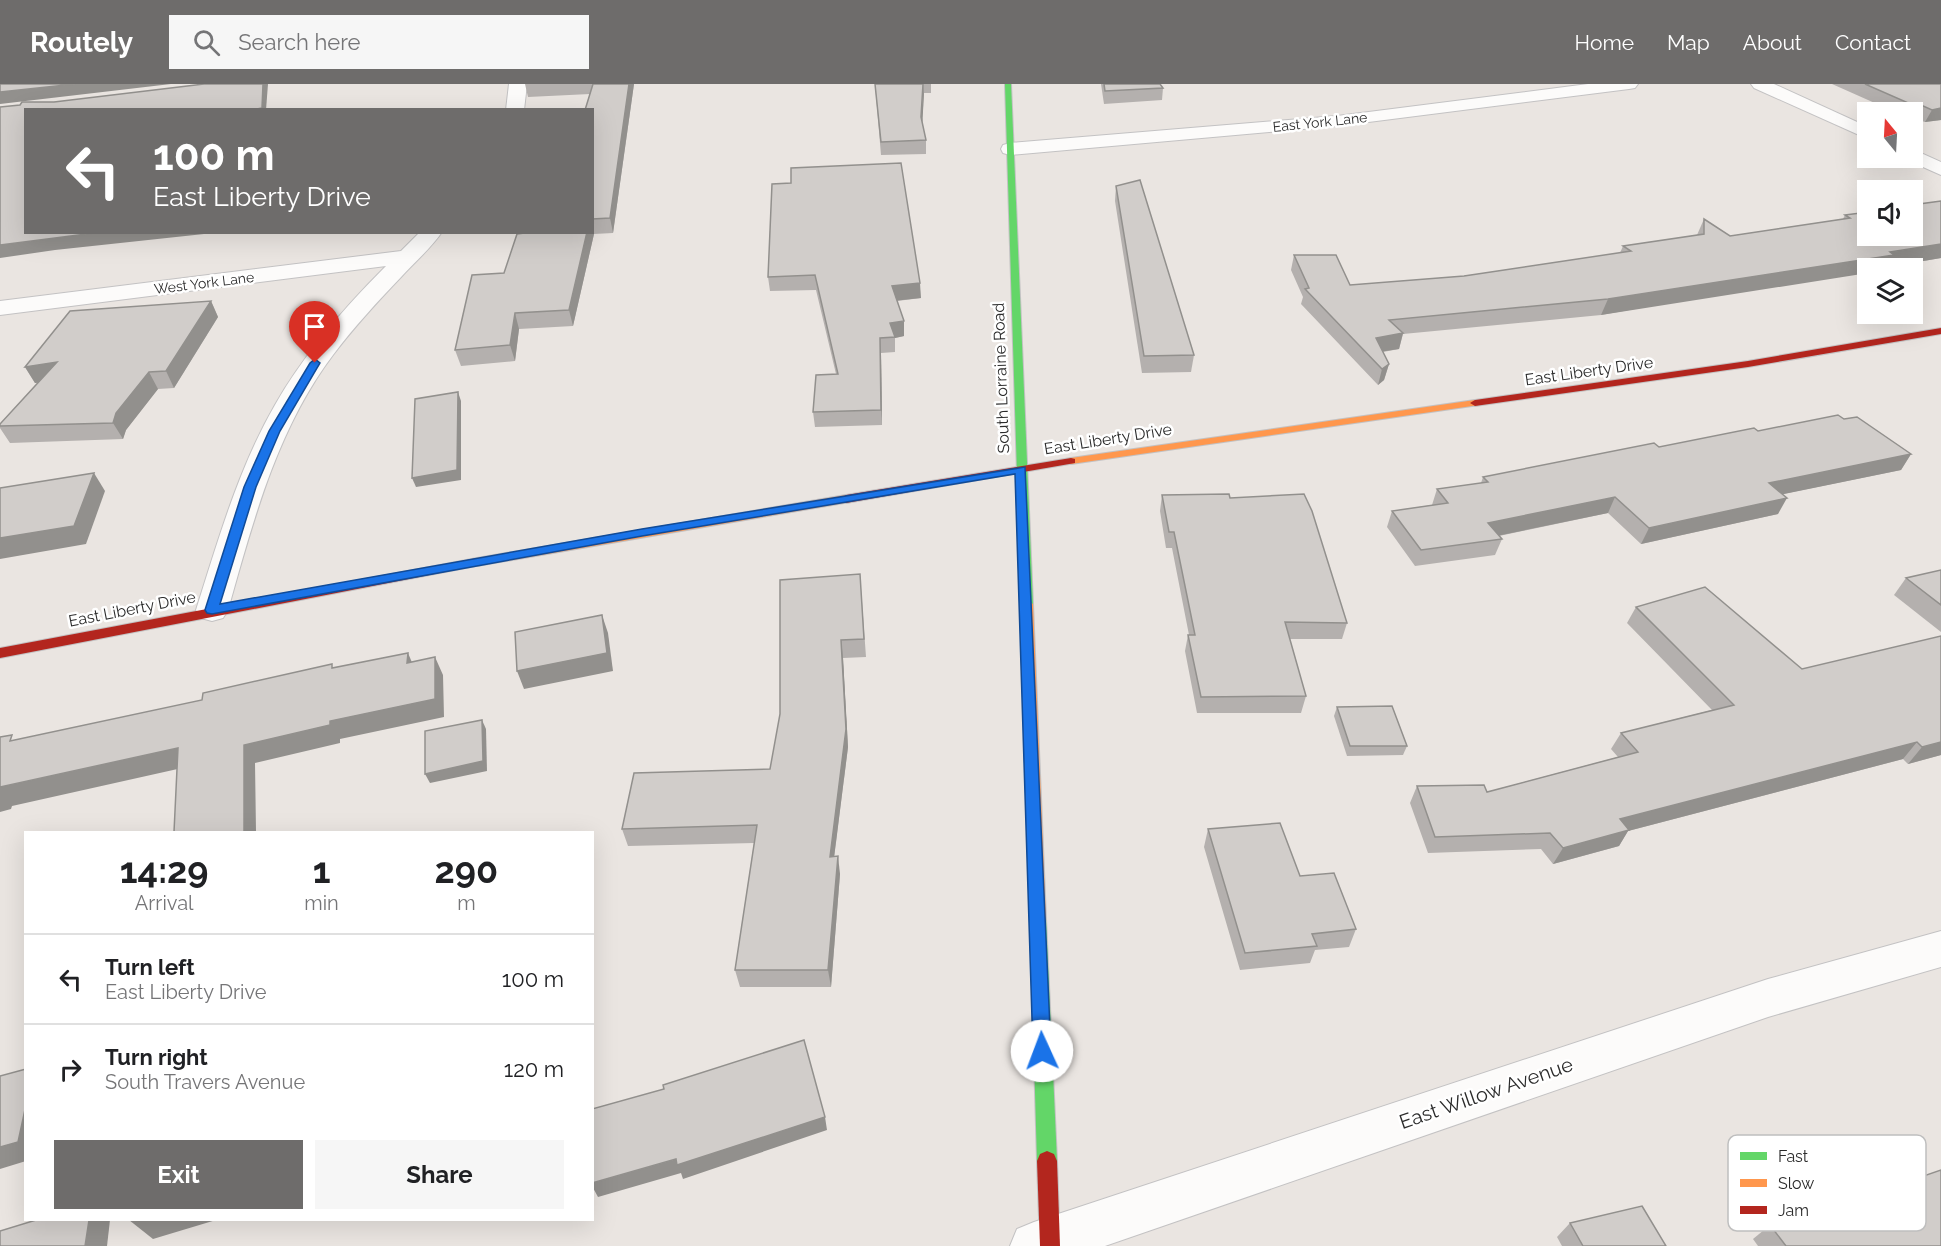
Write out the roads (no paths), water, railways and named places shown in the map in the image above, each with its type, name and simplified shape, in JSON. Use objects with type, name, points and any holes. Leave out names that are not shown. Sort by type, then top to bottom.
[{"type":"street","points":[[515,108],[518,84]]},
{"type":"street","name":"South Lorraine Road","points":[[1008,84],[1044,1244]]},
{"type":"street","name":"East York Lane","points":[[1010,149],[1326,122],[1629,84]]},
{"type":"street","points":[[1761,84],[1857,129]]},
{"type":"street","points":[[1923,160],[1941,169]]},
{"type":"street","points":[[212,610],[250,487],[274,431],[293,397],[315,363],[358,308],[430,234]]},
{"type":"street","name":"West York Lane","points":[[0,308],[408,257]]},
{"type":"street","name":"East Liberty Drive","points":[[0,653],[212,610],[642,533],[1021,469],[1358,418],[1758,364],[1941,332]]},
{"type":"street","name":"East Willow Avenue","points":[[1044,1244],[1768,998],[1941,949]]}]
